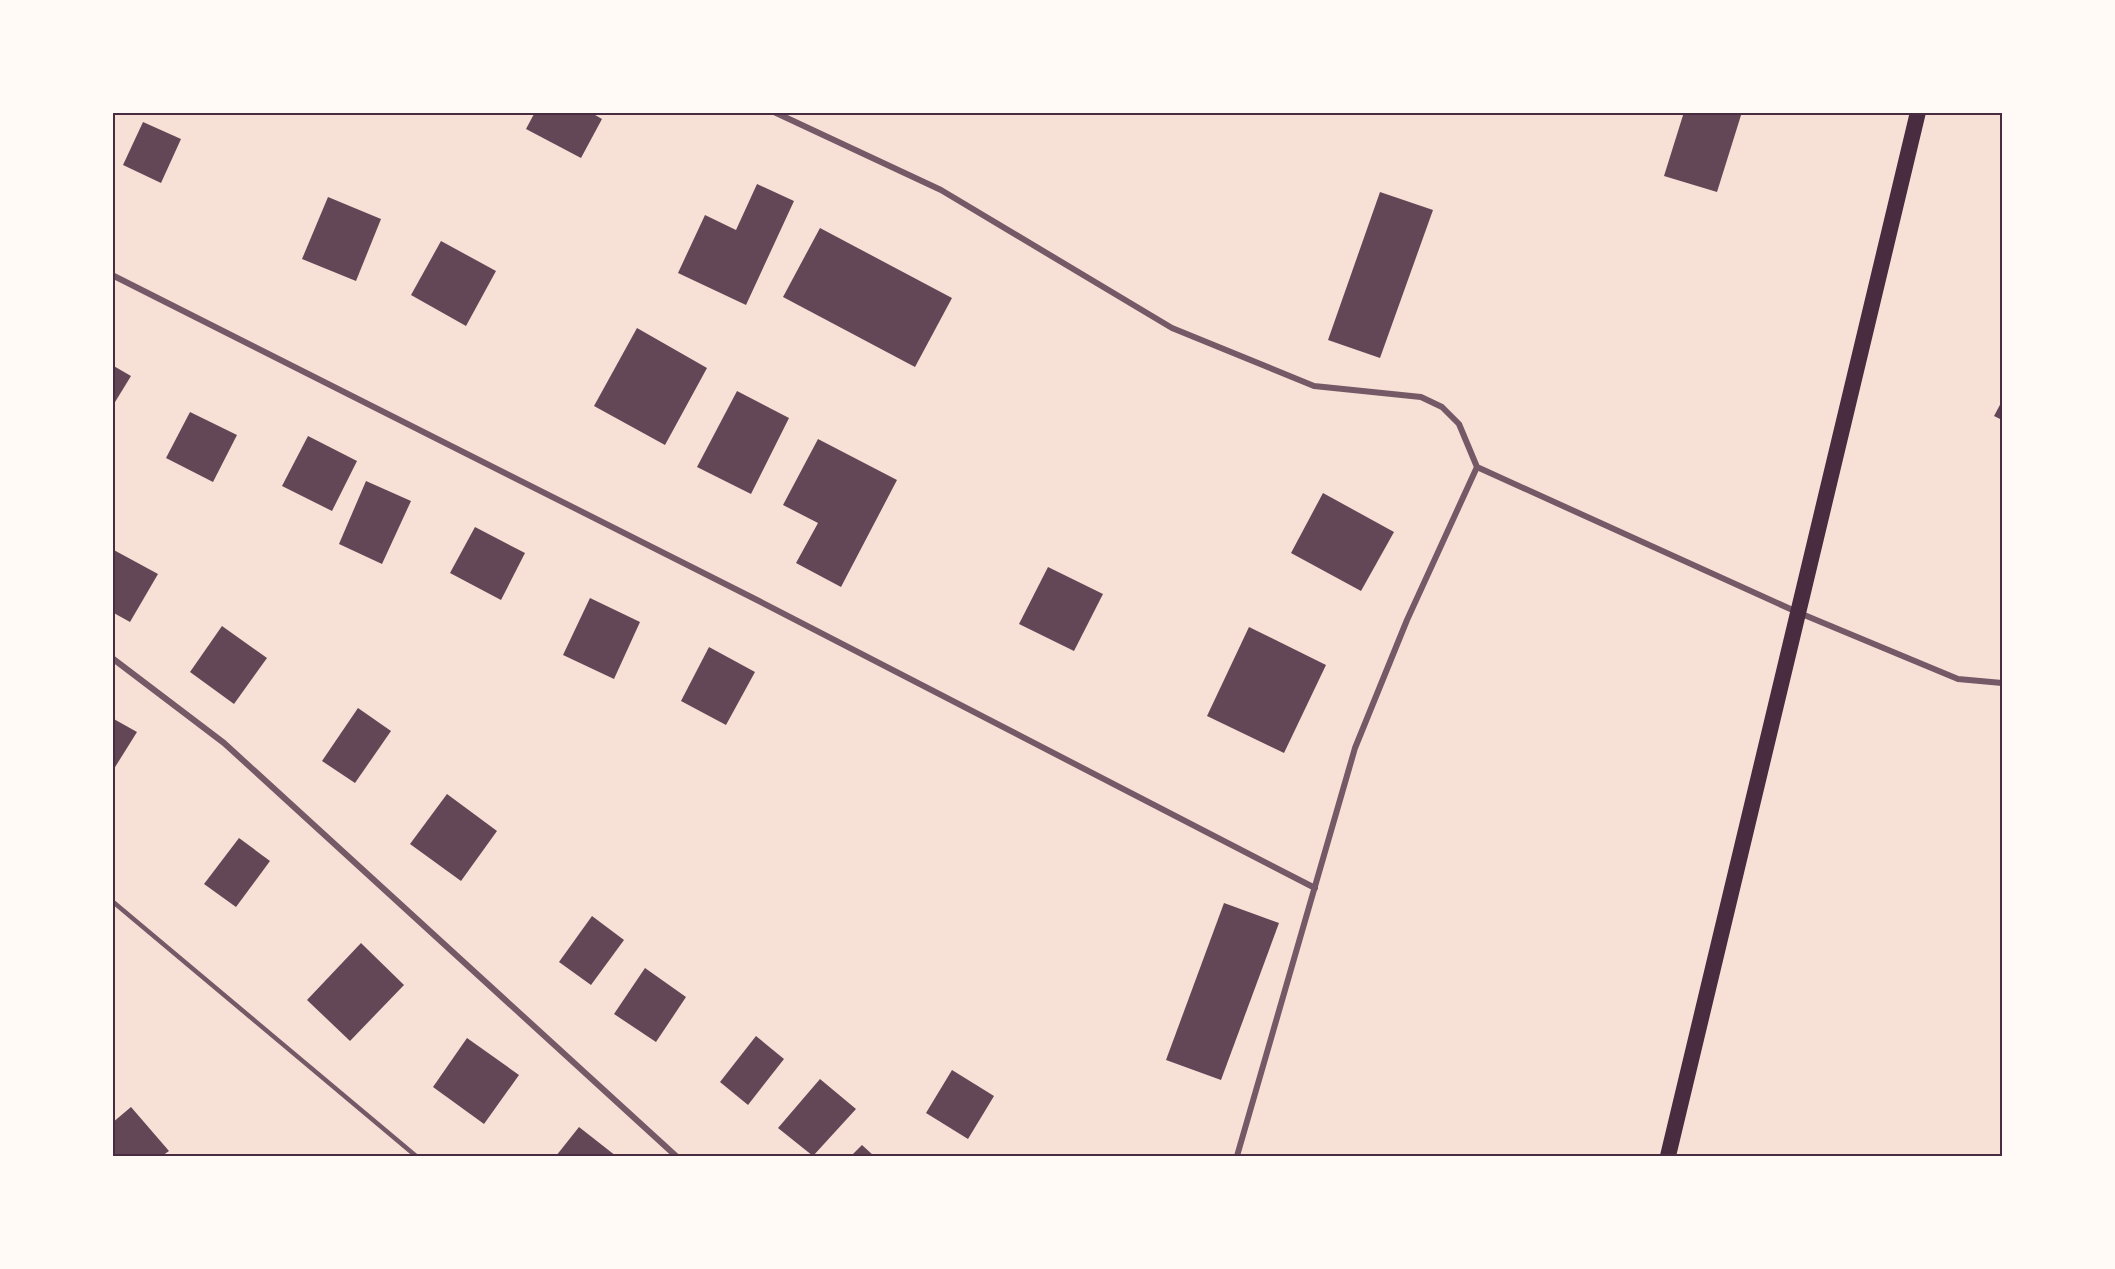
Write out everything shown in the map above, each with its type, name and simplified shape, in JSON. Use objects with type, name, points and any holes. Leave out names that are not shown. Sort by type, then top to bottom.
[{"type":"highway","points":[[1668,1156],[1918,112]]},
{"type":"street","points":[[774,112],[940,190],[1172,328],[1314,386],[1421,397],[1442,407],[1459,424],[1477,467],[1797,612],[1958,679],[2002,683]]},
{"type":"street","points":[[112,275],[759,601],[1316,888]]},
{"type":"street","points":[[1237,1156],[1355,748],[1407,620],[1477,467]]},
{"type":"street","points":[[112,658],[224,742],[676,1156]]},
{"type":"lane","points":[[112,901],[416,1156]]},
{"type":"building","points":[[535,112],[590,112],[602,119],[581,158],[526,129]]},
{"type":"building","points":[[1684,112],[1742,112],[1717,192],[1664,176]]},
{"type":"building","points":[[143,122],[181,139],[161,183],[123,165]]},
{"type":"building","points":[[757,184],[794,201],[746,305],[678,273],[705,215],[736,230]]},
{"type":"building","points":[[1380,192],[1433,210],[1380,358],[1328,340]]},
{"type":"building","points":[[328,197],[381,219],[356,281],[302,259]]},
{"type":"building","points":[[820,228],[952,298],[915,367],[783,297]]},
{"type":"building","points":[[441,241],[496,271],[466,326],[411,295]]},
{"type":"building","points":[[637,328],[707,368],[665,445],[594,406]]},
{"type":"building","points":[[112,365],[131,376],[112,407]]},
{"type":"building","points":[[737,391],[789,418],[751,494],[697,467]]},
{"type":"building","points":[[2002,401],[2002,420],[1994,416]]},
{"type":"building","points":[[190,412],[237,435],[213,482],[166,458]]},
{"type":"building","points":[[308,436],[357,461],[332,511],[282,486]]},
{"type":"building","points":[[818,439],[897,480],[841,587],[796,563],[818,523],[783,505]]},
{"type":"building","points":[[366,481],[411,501],[382,564],[339,544]]},
{"type":"building","points":[[1323,493],[1394,532],[1361,591],[1291,553]]},
{"type":"building","points":[[475,527],[525,553],[501,600],[450,573]]},
{"type":"building","points":[[112,549],[158,574],[130,622],[112,612]]},
{"type":"building","points":[[1048,567],[1103,594],[1074,651],[1019,624]]},
{"type":"building","points":[[590,598],[640,622],[614,679],[563,655]]},
{"type":"building","points":[[222,626],[267,658],[234,704],[190,672]]},
{"type":"building","points":[[1249,627],[1326,665],[1284,753],[1207,716]]},
{"type":"building","points":[[709,647],[755,672],[726,725],[681,701]]},
{"type":"building","points":[[358,708],[391,731],[355,783],[322,761]]},
{"type":"building","points":[[112,718],[137,732],[112,772]]},
{"type":"building","points":[[447,794],[497,831],[461,881],[410,844]]},
{"type":"building","points":[[239,838],[270,861],[236,907],[204,884]]},
{"type":"building","points":[[1224,903],[1279,923],[1221,1080],[1166,1060]]},
{"type":"building","points":[[592,916],[624,940],[591,985],[559,962]]},
{"type":"building","points":[[361,943],[404,985],[350,1041],[307,1000]]},
{"type":"building","points":[[645,968],[686,997],[656,1042],[614,1014]]},
{"type":"building","points":[[756,1036],[784,1059],[748,1105],[720,1082]]},
{"type":"building","points":[[467,1038],[519,1075],[484,1124],[433,1087]]},
{"type":"building","points":[[952,1070],[994,1096],[968,1139],[926,1113]]},
{"type":"building","points":[[820,1079],[856,1109],[813,1156],[778,1128]]},
{"type":"building","points":[[131,1107],[169,1151],[162,1156],[112,1156],[112,1123]]},
{"type":"building","points":[[579,1127],[616,1156],[556,1156]]},
{"type":"building","points":[[862,1145],[874,1156],[851,1156]]}]
